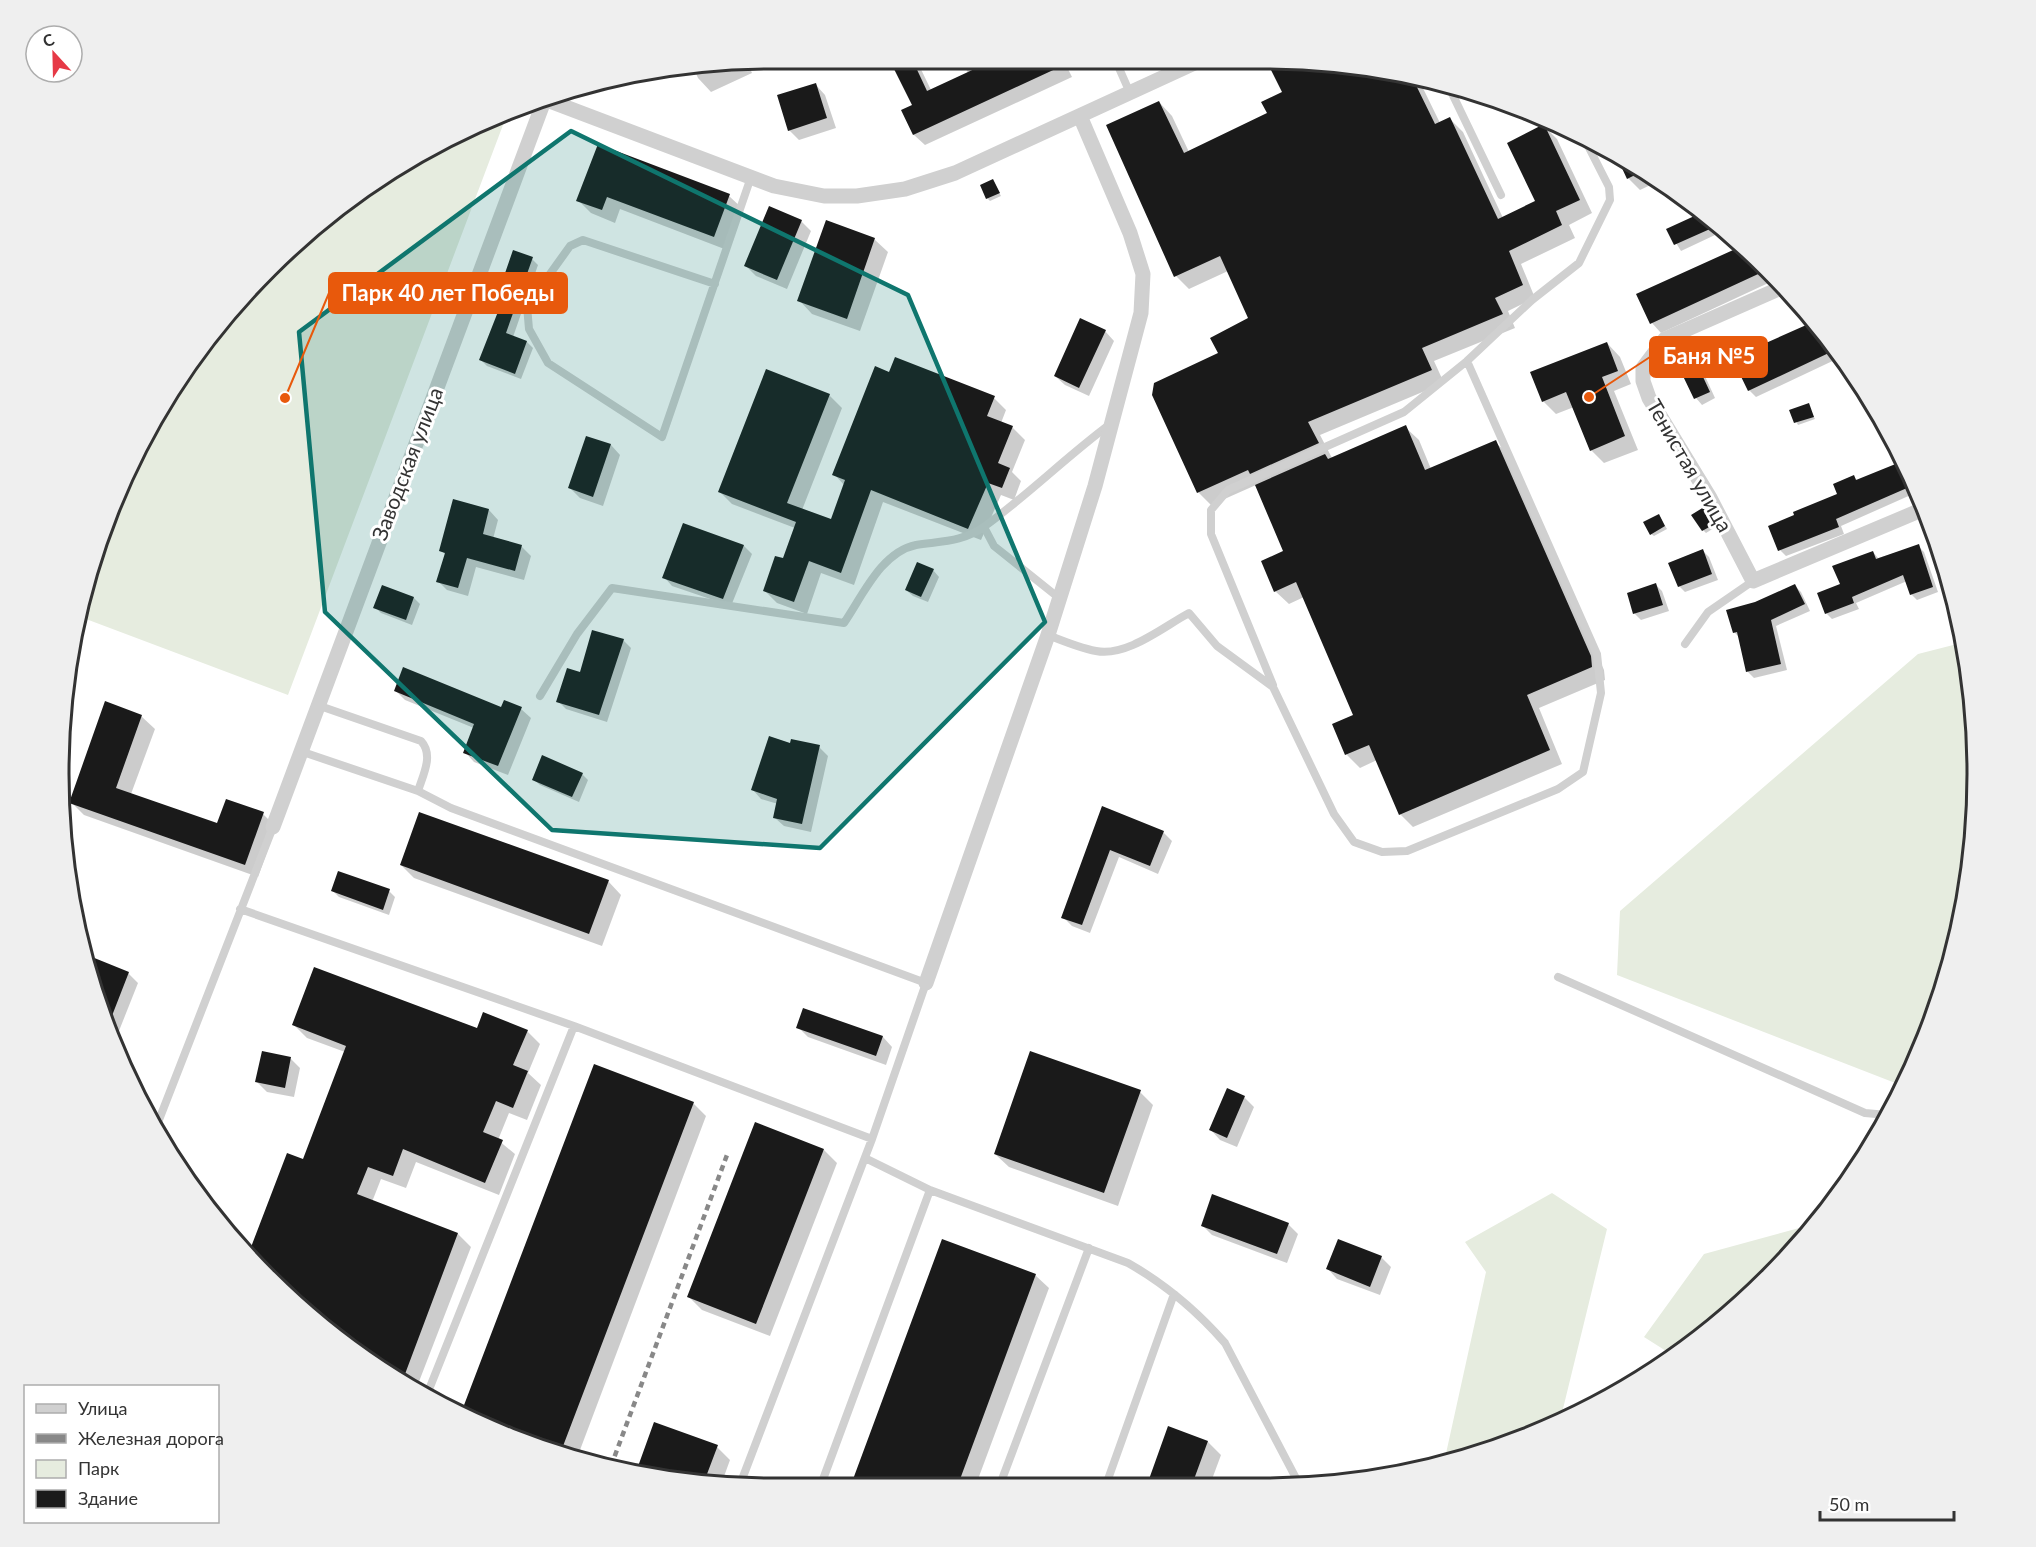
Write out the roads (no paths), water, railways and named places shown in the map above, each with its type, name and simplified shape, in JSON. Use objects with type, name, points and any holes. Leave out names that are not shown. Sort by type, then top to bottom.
[{"type":"street","points":[[554,104],[774,186],[824,196],[857,196],[905,189],[955,173],[1182,69]]},
{"type":"street","name":"Заводская улица","points":[[273,827],[544,107]]},
{"type":"street","points":[[926,983],[1048,635],[1095,486],[1141,313],[1143,274],[1130,233],[1080,116]]},
{"type":"street","name":"Тенистая улица","points":[[1753,581],[1710,498],[1649,398],[1643,381],[1643,368],[1665,339],[1775,290]]},
{"type":"street","points":[[1753,581],[1916,512]]},
{"type":"lane","points":[[1119,69],[1130,93]]},
{"type":"lane","points":[[1453,95],[1501,195]]},
{"type":"lane","points":[[1467,361],[1597,654],[1601,693],[1583,772],[1558,789],[1407,851],[1382,852],[1354,842],[1334,814],[1273,687],[1211,534],[1211,510],[1228,490],[1404,412],[1467,361],[1532,300],[1579,263],[1610,200],[1609,187],[1590,150]]},
{"type":"lane","points":[[715,284],[583,240],[570,246],[527,306],[529,329],[548,363],[662,437],[715,284],[751,177]]},
{"type":"lane","points":[[540,696],[577,634],[612,588],[844,624],[883,565],[900,551],[915,546],[958,541],[984,527],[1062,460],[1110,424]]},
{"type":"lane","points":[[984,527],[994,546],[1059,598]]},
{"type":"lane","points":[[1685,644],[1708,612],[1753,581]]},
{"type":"lane","points":[[1048,635],[1097,652],[1113,651],[1135,644],[1189,613],[1217,646],[1273,687]]},
{"type":"lane","points":[[317,705],[420,741],[427,748],[428,755],[418,792]]},
{"type":"lane","points":[[300,751],[418,792],[451,808],[926,983],[865,1158],[743,1477]]},
{"type":"lane","points":[[159,1119],[273,827]]},
{"type":"lane","points":[[240,909],[574,1026],[872,1139]]},
{"type":"lane","points":[[1558,978],[1865,1113],[1879,1114]]},
{"type":"lane","points":[[429,1388],[574,1026]]},
{"type":"lane","points":[[865,1158],[930,1190],[1128,1263],[1174,1294],[1225,1343],[1295,1477]]},
{"type":"lane","points":[[823,1478],[930,1190]]},
{"type":"lane","points":[[1003,1478],[1089,1248]]},
{"type":"lane","points":[[1108,1478],[1174,1294]]},
{"type":"railway","points":[[614,1459],[727,1155]]},
{"type":"place","name":"Баня №5","points":[[1589,397]]},
{"type":"place","name":"Парк 40 лет Победы","points":[[285,398]]}]
